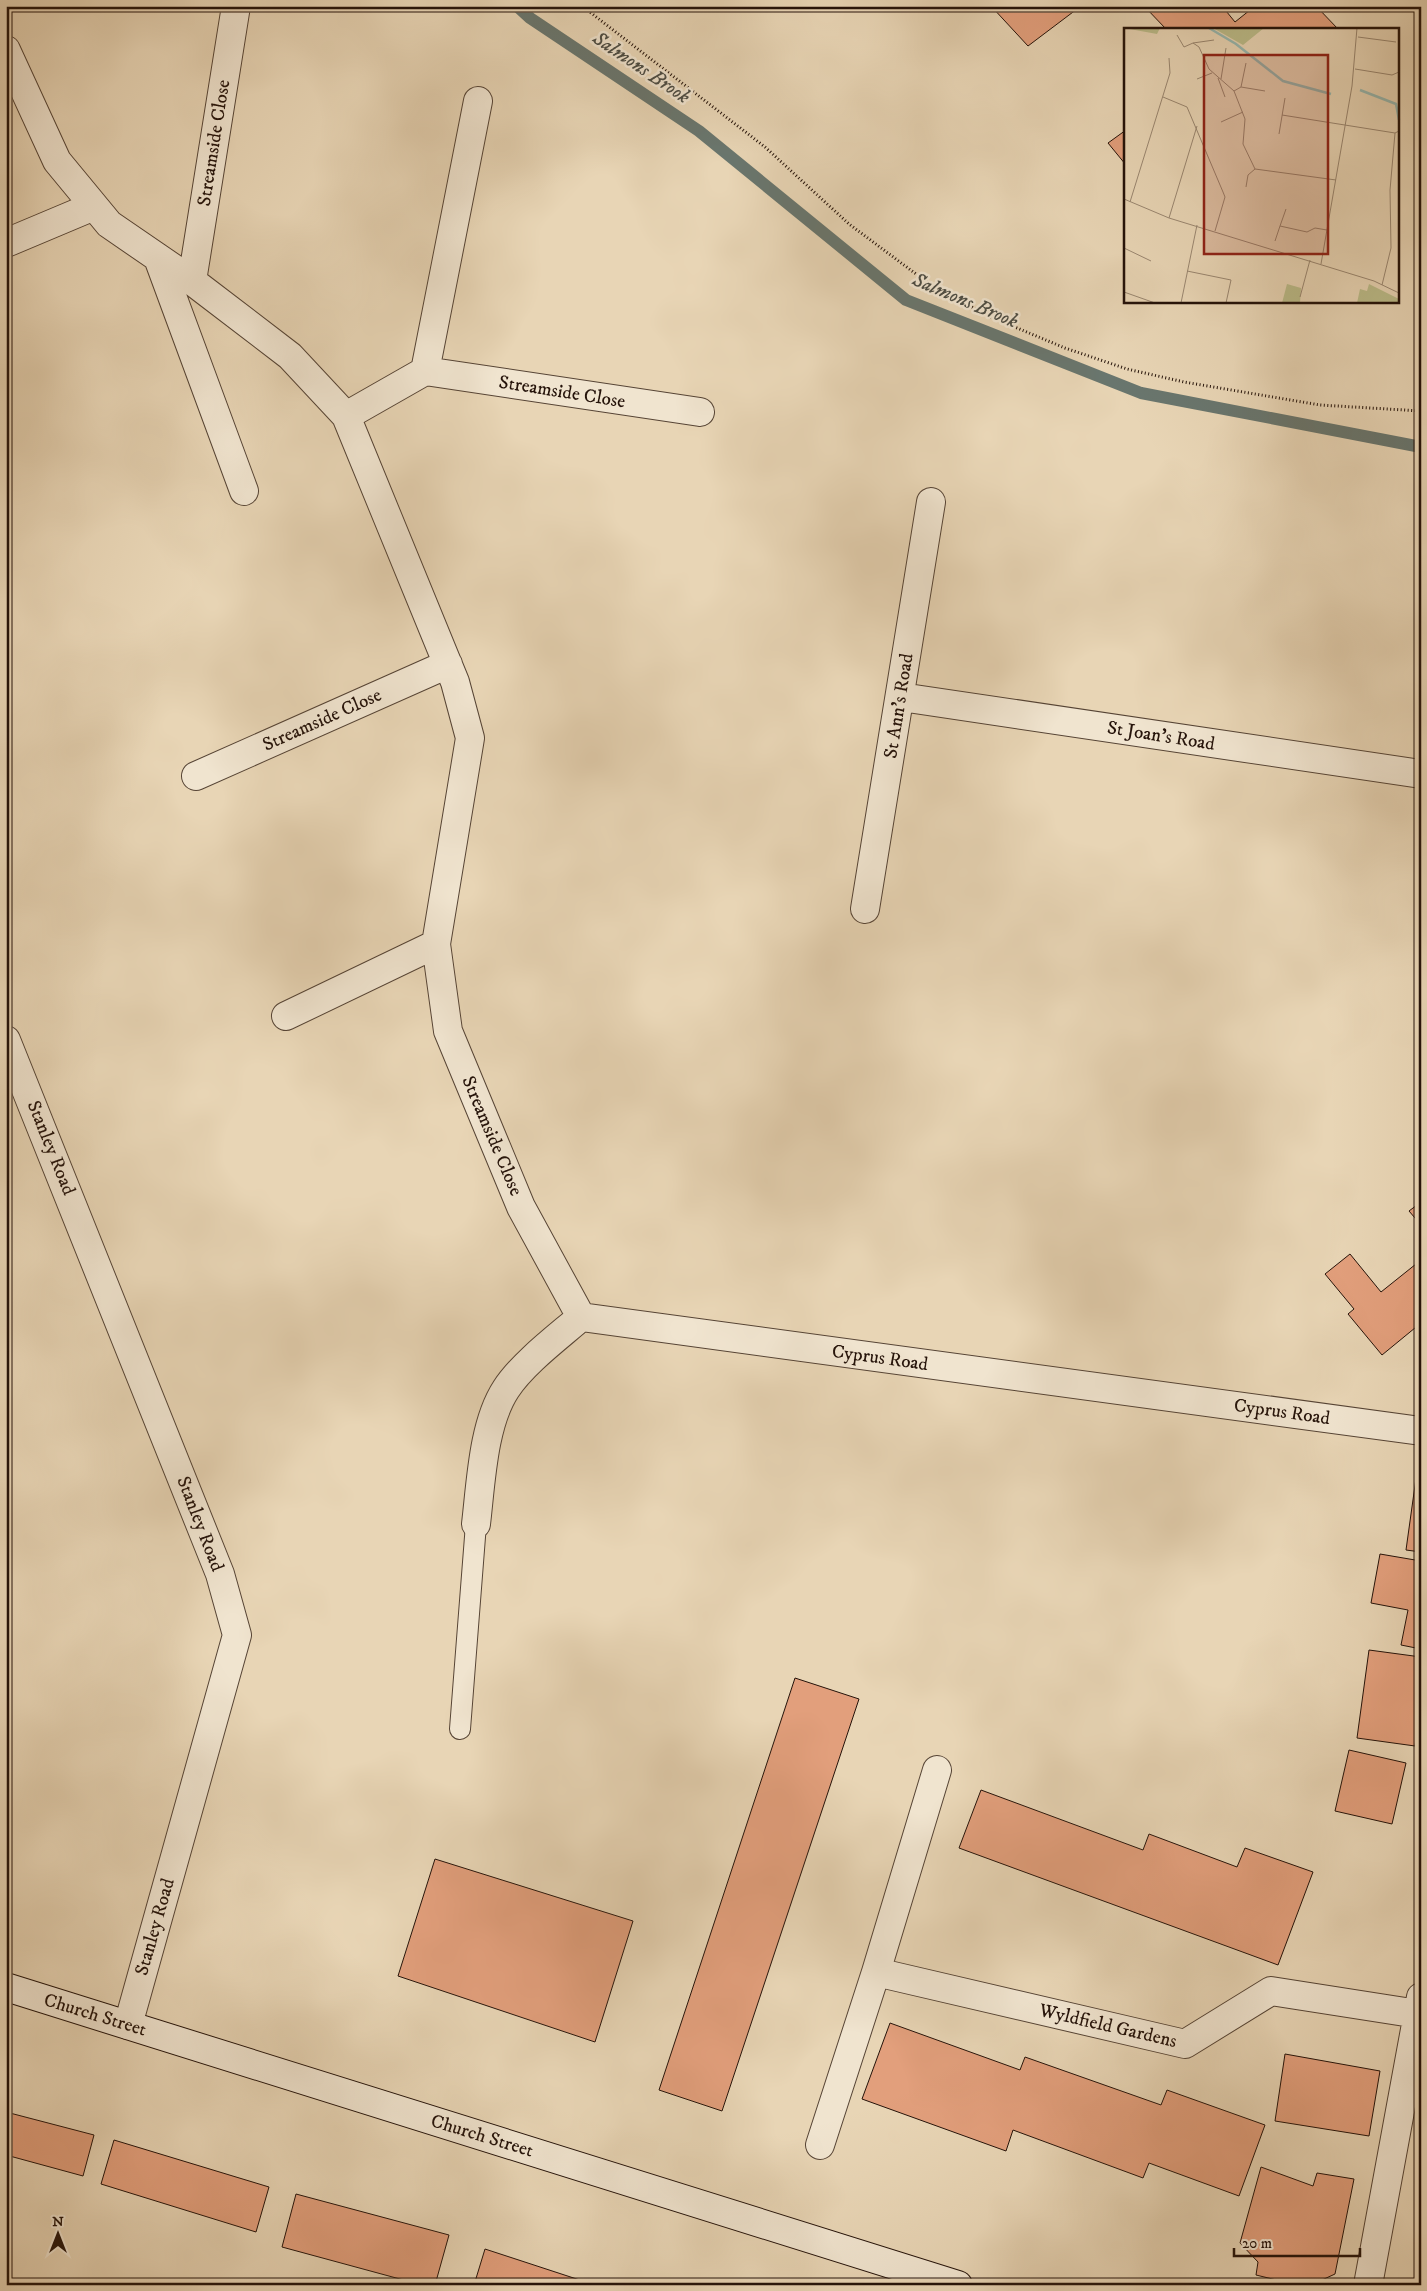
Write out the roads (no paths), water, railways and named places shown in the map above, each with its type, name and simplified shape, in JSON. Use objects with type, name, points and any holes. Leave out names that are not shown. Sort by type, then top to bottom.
[{"type":"street","name":"Streamside Close","points":[[192,281],[236,6]]},
{"type":"street","name":"Streamside Close","points":[[6,50],[56,161],[109,224],[192,281],[290,356],[346,416],[455,682],[470,738],[436,944],[448,1031],[521,1207],[581,1317]]},
{"type":"street","points":[[346,416],[425,371],[478,101]]},
{"type":"street","points":[[6,243],[94,206]]},
{"type":"street","points":[[158,258],[244,491]]},
{"type":"street","name":"Streamside Close","points":[[425,371],[700,412]]},
{"type":"street","name":"St Ann's Road","points":[[865,909],[901,697],[931,502]]},
{"type":"street","name":"Streamside Close","points":[[196,776],[448,664]]},
{"type":"street","name":"St Joan's Road","points":[[901,697],[1421,774]]},
{"type":"street","points":[[286,1016],[436,944]]},
{"type":"street","name":"Stanley Road","points":[[6,1040],[220,1574],[237,1635],[128,2025]]},
{"type":"street","points":[[476,1524],[488,1434],[506,1389],[540,1353],[581,1317]]},
{"type":"street","name":"Cyprus Road","points":[[581,1317],[1421,1430]]},
{"type":"street","points":[[820,2144],[876,1972],[937,1770]]},
{"type":"street","name":"Wyldfield Gardens","points":[[876,1972],[1185,2044],[1271,1991],[1419,2005]]},
{"type":"street","name":"Church Street","points":[[6,1987],[958,2285]]},
{"type":"street","points":[[1368,2285],[1419,2005]]},
{"type":"lane","points":[[460,1729],[476,1524]]},
{"type":"waterway","name":"Salmons Brook","points":[[517,6],[530,18],[699,131],[906,300],[1141,393],[1421,447]]}]
